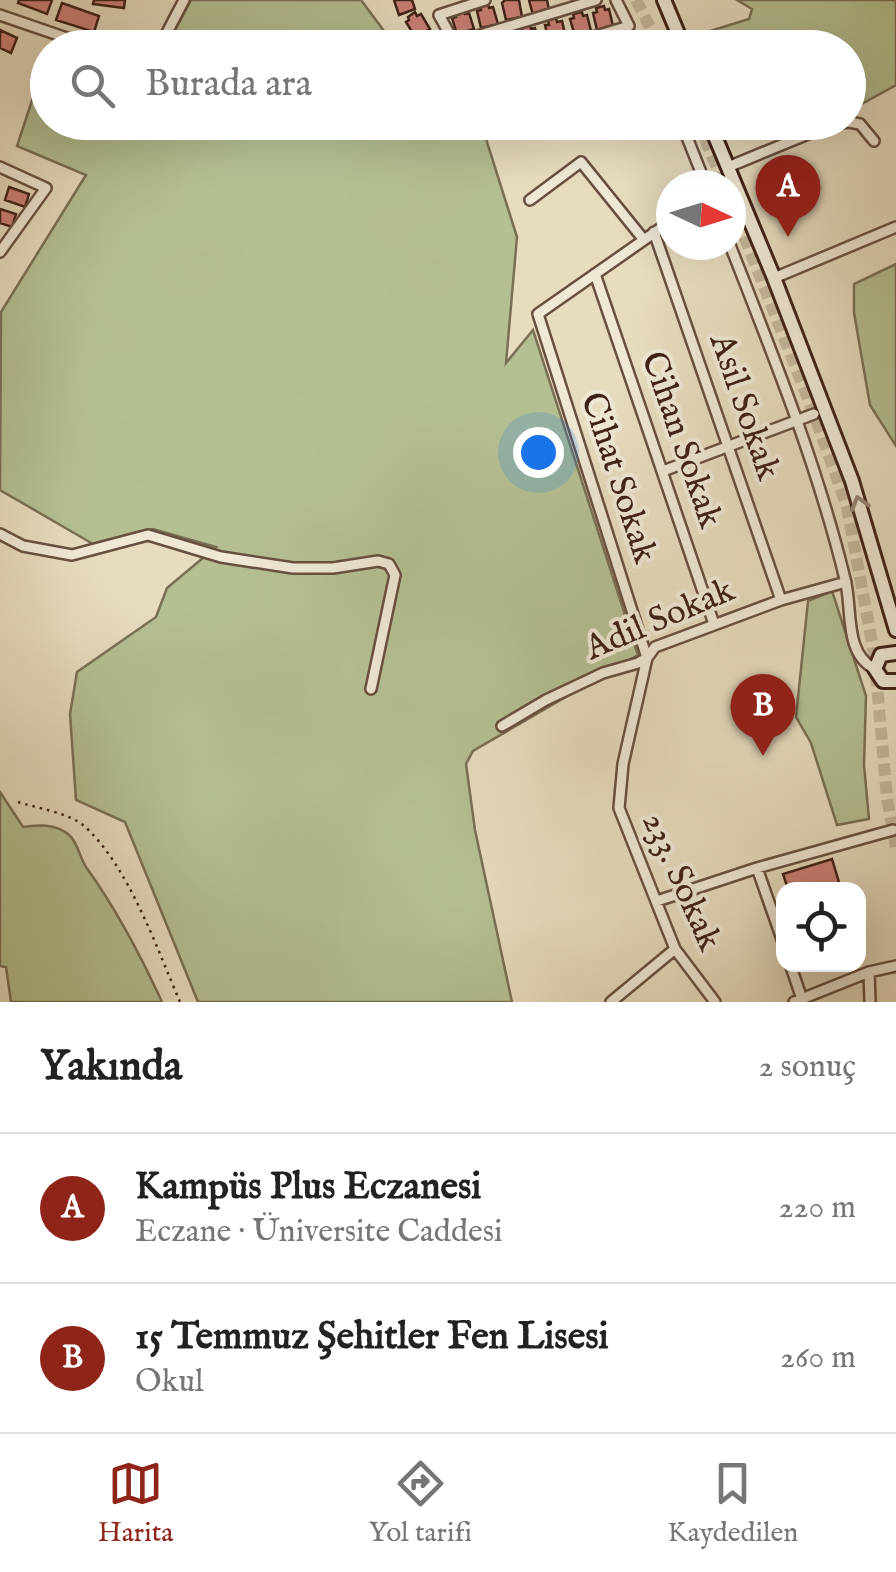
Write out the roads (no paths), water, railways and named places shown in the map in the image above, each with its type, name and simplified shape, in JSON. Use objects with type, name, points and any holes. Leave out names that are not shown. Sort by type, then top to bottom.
[{"type":"street","points":[[168,30],[184,0]]},
{"type":"street","points":[[448,30],[439,15],[485,0]]},
{"type":"street","points":[[503,30],[596,0]]},
{"type":"street","points":[[616,0],[629,26],[616,30]]},
{"type":"street","points":[[664,0],[679,30]]},
{"type":"street","points":[[0,15],[44,30]]},
{"type":"street","points":[[866,131],[874,141]]},
{"type":"street","points":[[688,140],[700,170]]},
{"type":"street","points":[[717,140],[852,482],[896,630]]},
{"type":"street","points":[[728,167],[794,140]]},
{"type":"street","points":[[530,200],[581,162],[644,240]]},
{"type":"street","points":[[0,168],[46,188],[0,252]]},
{"type":"street","points":[[774,278],[896,227]]},
{"type":"street","points":[[596,274],[654,232]]},
{"type":"street","name":"Asil Sokak","points":[[654,232],[781,600]]},
{"type":"street","points":[[736,260],[798,420],[846,582],[853,639],[864,663],[875,668],[883,681],[896,681]]},
{"type":"street","name":"Cihat Sokak","points":[[596,274],[538,314],[647,658]]},
{"type":"street","name":"Cihan Sokak","points":[[596,274],[714,624]]},
{"type":"street","points":[[663,471],[814,414]]},
{"type":"street","points":[[0,534],[23,546],[72,555],[148,535],[221,557],[293,568],[333,568],[378,561],[389,564],[395,575],[371,689]]},
{"type":"street","name":"Adil Sokak","points":[[502,726],[589,680],[647,658],[655,647],[781,600],[846,582]]},
{"type":"street","points":[[875,668],[881,656],[896,653]]},
{"type":"street","name":"233. Sokak","points":[[647,658],[623,764],[619,808],[675,950],[715,1002]]},
{"type":"street","points":[[657,901],[893,830]]},
{"type":"street","points":[[757,868],[776,922]]},
{"type":"street","points":[[611,1002],[675,950]]},
{"type":"street","points":[[792,972],[798,1001],[869,972],[896,966]]},
{"type":"street","points":[[869,972],[870,1002]]},
{"type":"tunnel","points":[[636,0],[652,30]]},
{"type":"tunnel","points":[[629,26],[631,30]]},
{"type":"tunnel","points":[[705,140],[718,170]]},
{"type":"tunnel","points":[[746,241],[847,507],[876,664]]},
{"type":"tunnel","points":[[876,674],[887,798],[896,847]]},
{"type":"place","name":"Kampüs Plus Eczanesi","points":[[788,237]]},
{"type":"place","name":"15 Temmuz Şehitler Fen Lisesi","points":[[763,756]]}]
